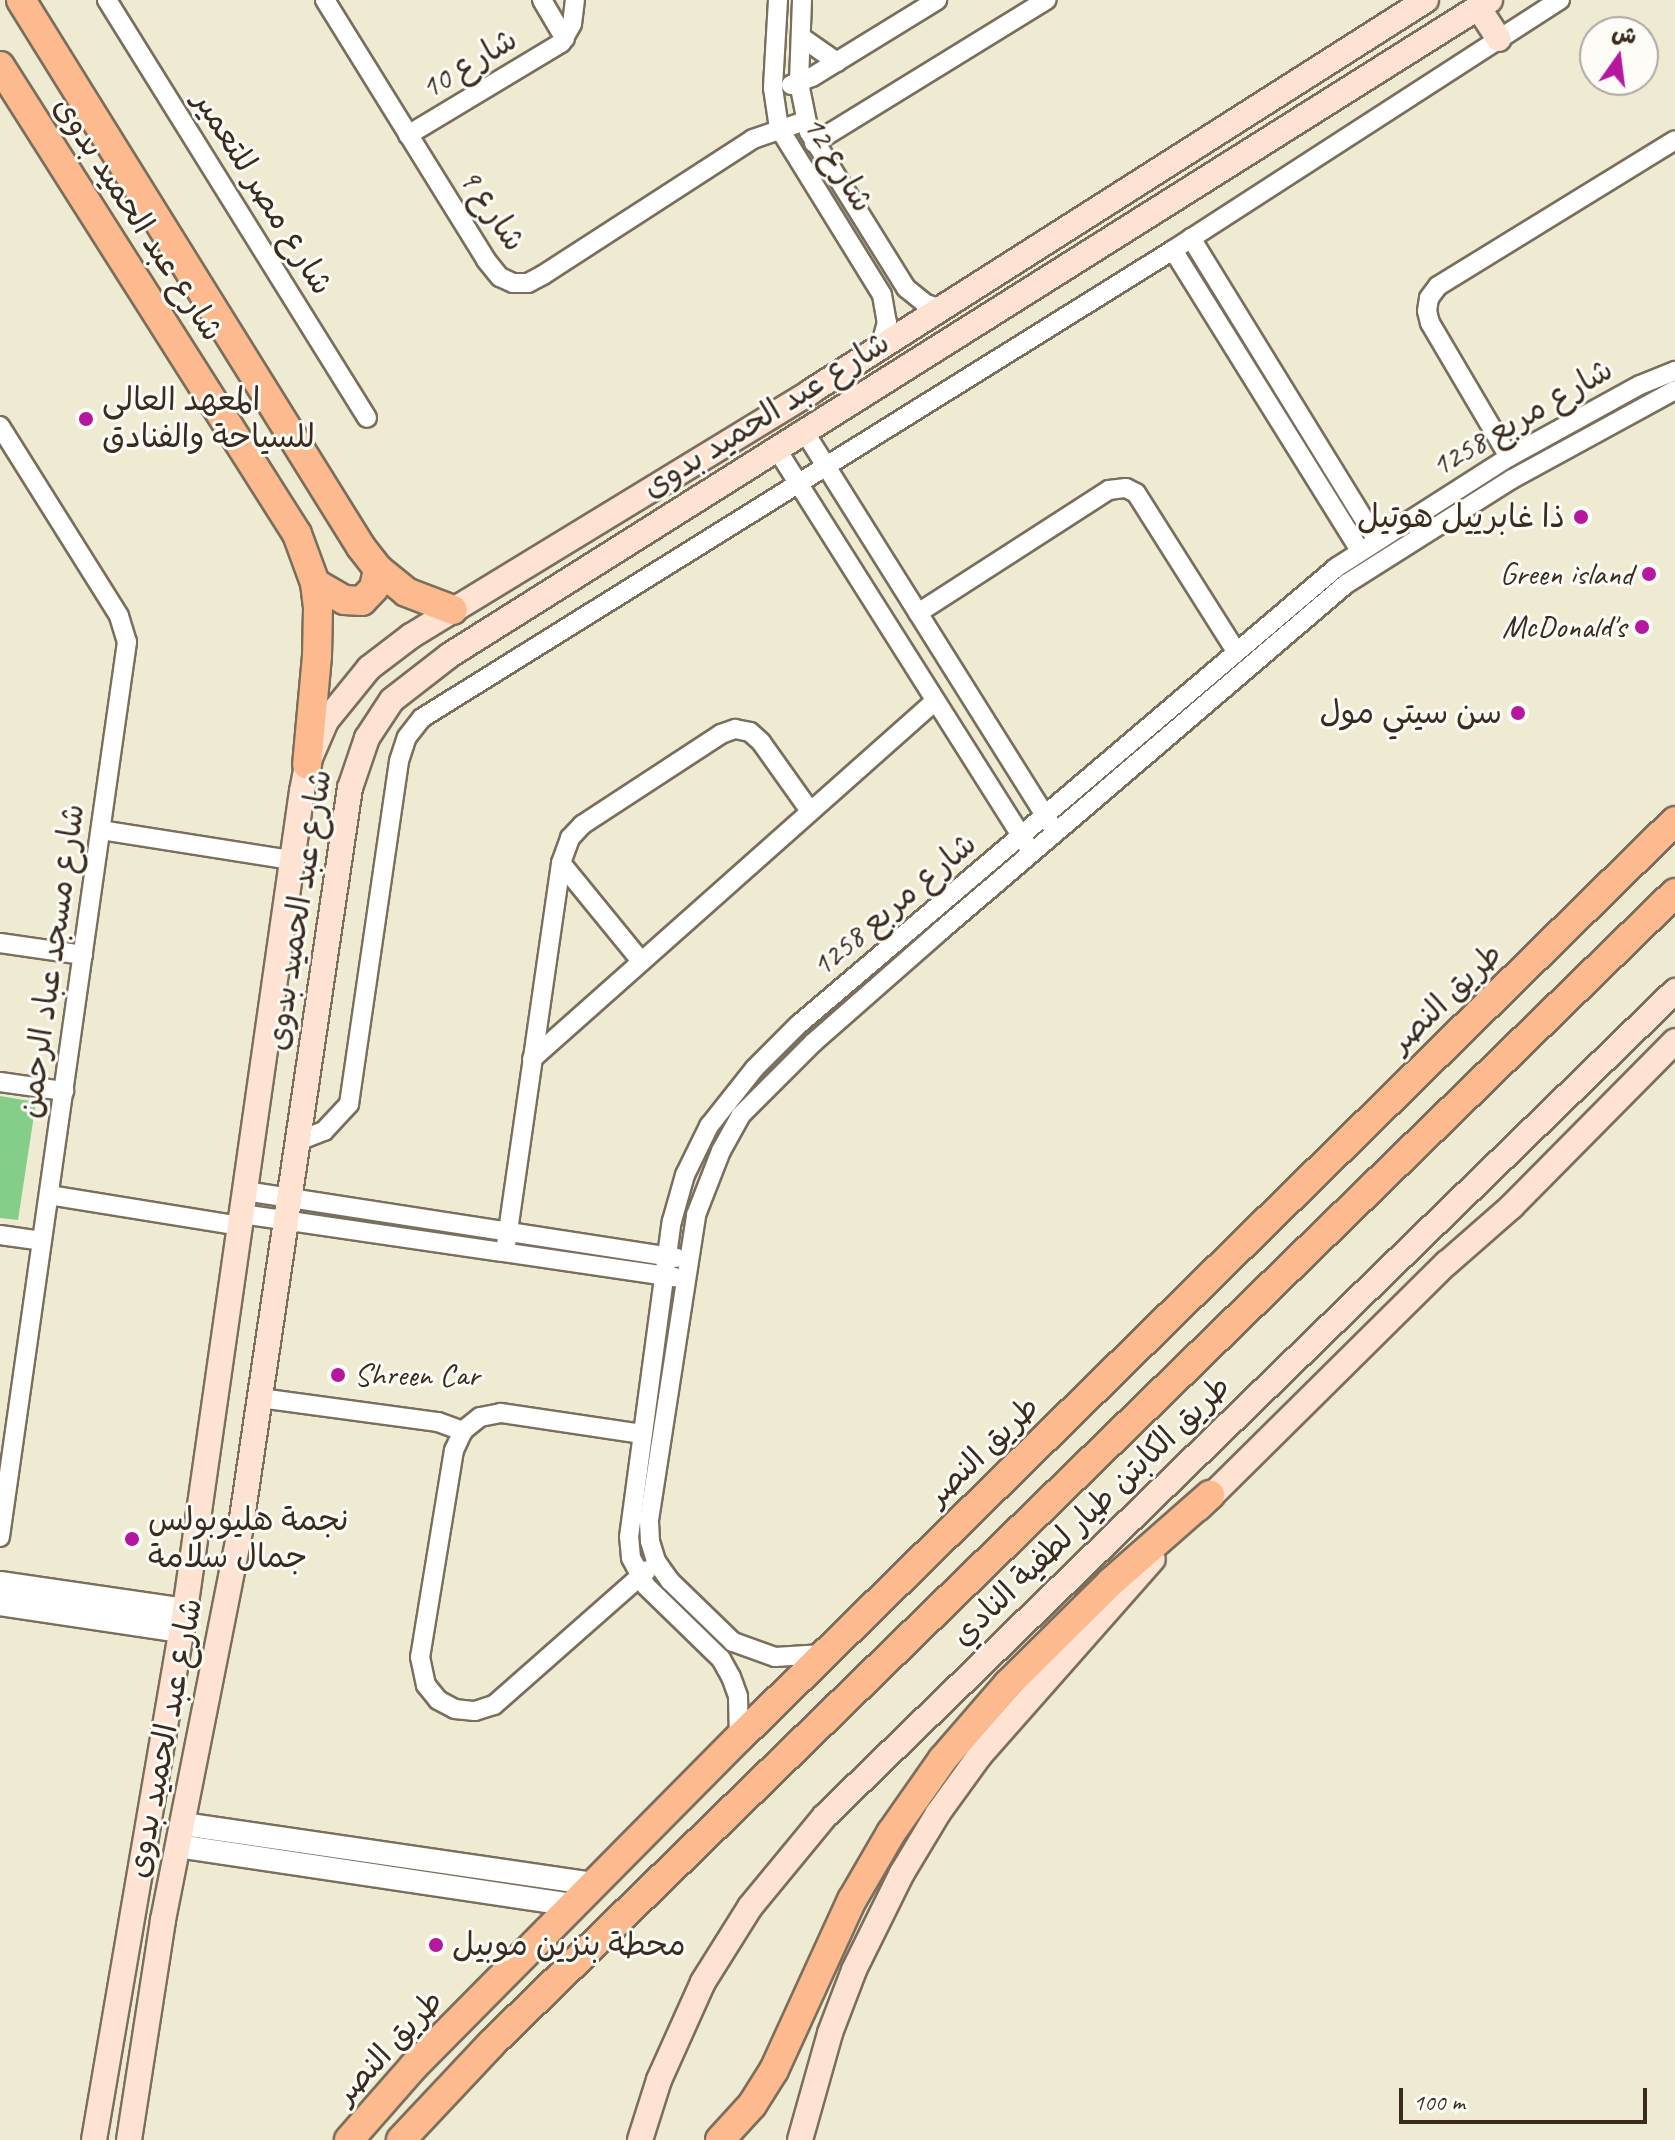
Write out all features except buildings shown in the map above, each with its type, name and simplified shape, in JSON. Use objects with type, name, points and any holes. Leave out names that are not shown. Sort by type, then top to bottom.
[{"type":"main road","name":"شارع عبد الحميد بدوى","points":[[21,0],[361,547],[378,569],[406,592],[453,610]]},
{"type":"main road","name":"شارع عبد الحميد بدوى","points":[[307,765],[326,721],[353,685],[389,651],[880,348],[1426,0]]},
{"type":"main road","name":"شارع عبد الحميد بدوى","points":[[129,2140],[181,1835],[227,1609],[350,788],[359,754],[377,721],[392,700],[450,655],[1484,4]]},
{"type":"main road","points":[[1484,4],[1499,39]]},
{"type":"main road","name":"شارع عبد الحميد بدوى","points":[[0,66],[284,510],[303,547],[315,583],[317,656],[307,765],[183,1621],[94,2140]]},
{"type":"main road","points":[[315,583],[344,600],[362,601],[374,588],[378,569]]},
{"type":"main road","name":"طريق النصر","points":[[349,2140],[414,2066],[739,1738],[1675,821]]},
{"type":"main road","points":[[401,2140],[491,2044],[1675,893]]},
{"type":"main road","name":"طريق الكابتن طيار لطفية النادي","points":[[640,2140],[659,2080],[703,1982],[750,1907],[825,1816],[1675,991]]},
{"type":"main road","points":[[720,2140],[752,2105],[774,2070],[852,1900],[891,1833],[943,1759],[1008,1684],[1111,1582],[1210,1495],[1447,1263],[1512,1206],[1675,1041]]},
{"type":"main road","points":[[800,2140],[830,2033],[854,1970],[896,1884],[938,1813],[980,1755],[1210,1495]]},
{"type":"street","name":"شارع مصر للتعمير","points":[[107,0],[367,418]]},
{"type":"street","name":"شارع 9","points":[[325,0],[490,267],[500,277],[520,283],[543,275],[753,139],[805,121]]},
{"type":"street","points":[[542,0],[565,39]]},
{"type":"street","name":"شارع 10","points":[[408,135],[565,39],[572,24],[575,0]]},
{"type":"street","name":"شارع 12","points":[[778,0],[773,88],[779,128],[882,295],[887,322],[880,348]]},
{"type":"street","name":"شارع 12","points":[[802,0],[799,83],[805,121],[814,143],[906,288],[919,300],[942,309]]},
{"type":"street","points":[[773,88],[799,83],[937,0]]},
{"type":"street","points":[[814,143],[1046,0]]},
{"type":"street","points":[[298,1141],[324,1131],[349,1104],[399,761],[414,727],[432,711],[1173,250],[1560,0]]},
{"type":"street","points":[[801,37],[837,62]]},
{"type":"street","points":[[1509,457],[1430,323],[1427,311],[1429,298],[1438,286],[1675,140]]},
{"type":"street","points":[[1191,238],[1376,539]]},
{"type":"street","points":[[1173,250],[1360,551]]},
{"type":"street","name":"شارع مربع 1258","points":[[825,1654],[775,1657],[733,1642],[670,1581],[656,1561],[650,1541],[649,1520],[686,1269],[704,1192],[731,1132],[756,1098],[1026,844],[1282,624],[1360,551],[1509,457],[1640,385],[1675,371]]},
{"type":"street","name":"شارع مربع 1258","points":[[1050,823],[1236,651],[1552,456],[1675,390]]},
{"type":"street","name":"شارع مسجد عباد الرحمن","points":[[0,426],[119,616],[127,651],[0,1537]]},
{"type":"street","points":[[804,431],[1050,823]]},
{"type":"street","points":[[776,448],[1026,844]]},
{"type":"street","points":[[918,613],[1109,490],[1126,488],[1136,493],[1236,651]]},
{"type":"street","points":[[532,1059],[934,702]]},
{"type":"street","points":[[505,1252],[561,863],[570,838],[582,825],[721,734],[735,729],[750,732],[761,742],[810,811]]},
{"type":"street","points":[[101,830],[291,860]]},
{"type":"street","name":"شارع مربع 1258","points":[[739,1738],[738,1696],[721,1659],[640,1578],[631,1558],[629,1537],[664,1266],[685,1175],[709,1126],[755,1068],[798,1025],[1026,844]]},
{"type":"street","points":[[561,863],[641,961]]},
{"type":"street","points":[[0,943],[83,955]]},
{"type":"street","points":[[798,1025],[814,1042]]},
{"type":"street","points":[[0,1082],[64,1091]]},
{"type":"street","points":[[49,1195],[242,1210],[288,1209],[507,1232],[664,1266]]},
{"type":"street","points":[[288,1209],[505,1252],[686,1269]]},
{"type":"street","points":[[0,1235],[42,1241]]},
{"type":"street","points":[[260,1398],[438,1422],[463,1431]]},
{"type":"street","points":[[0,1401],[19,1404]]},
{"type":"street","points":[[642,1434],[501,1413],[480,1417],[463,1431],[454,1450],[420,1657],[422,1676],[438,1700],[465,1711],[494,1705],[656,1561]]},
{"type":"street","points":[[1,1593],[183,1621]]},
{"type":"street","points":[[721,1659],[733,1655],[733,1642]]},
{"type":"street","points":[[181,1835],[595,1884]]},
{"type":"street","points":[[181,1835],[574,1905]]},
{"type":"green space","points":[[0,1096],[36,1102],[18,1220],[0,1218]]},
{"type":"place","name":"المعهد العالى للسياحة والفنادق","points":[[86,419]]},
{"type":"place","name":"ذا غابرييل هوتيل","points":[[1581,517]]},
{"type":"place","name":"Green island","points":[[1649,574]]},
{"type":"place","name":"McDonald's","points":[[1642,627]]},
{"type":"place","name":"سن سيتي مول","points":[[1518,713]]},
{"type":"place","name":"Shreen Car","points":[[338,1375]]},
{"type":"place","name":"نجمة هليوبولس جمال سلامة","points":[[132,1539]]},
{"type":"place","name":"محطة بنزين موبيل","points":[[436,1945]]}]
